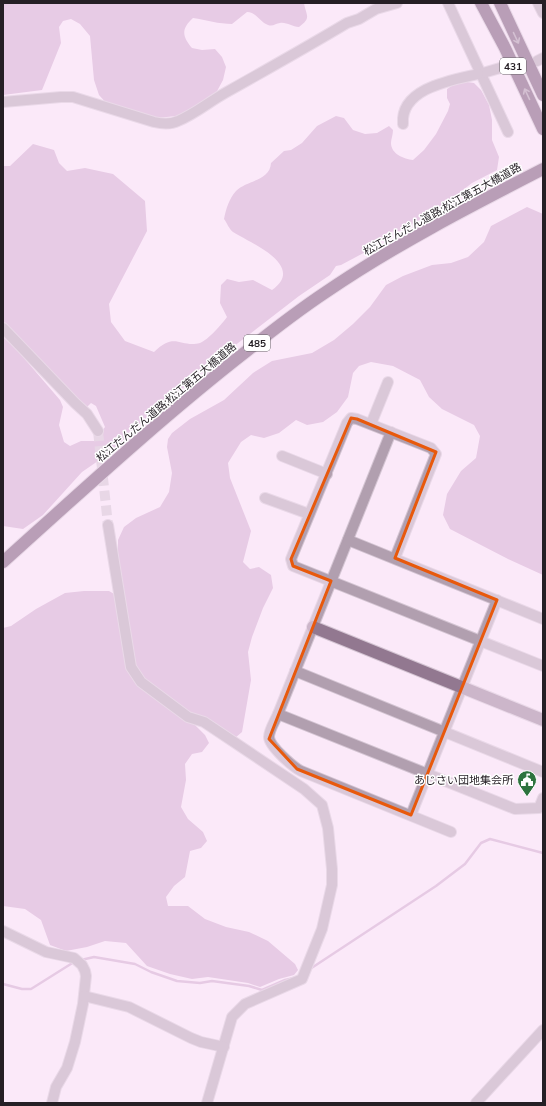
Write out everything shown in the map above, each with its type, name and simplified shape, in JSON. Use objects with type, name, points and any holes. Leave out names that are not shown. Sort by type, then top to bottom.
[{"type":"highway","name":"431","points":[[481,3],[505,48],[543,129]]},
{"type":"highway","name":"431","points":[[500,3],[543,95]]},
{"type":"highway","name":"松江だんだん道路;松江第五大橋道路","points":[[3,562],[138,440],[187,399],[265,337],[326,292],[426,230],[543,169]]},
{"type":"street","points":[[3,102],[73,97],[154,122],[165,124],[177,122],[348,23],[376,10],[397,3]]},
{"type":"street","points":[[448,3],[508,132]]},
{"type":"street","points":[[538,3],[543,13]]},
{"type":"street","points":[[403,124],[402,116],[404,110],[413,98],[434,85],[500,68]]},
{"type":"street","points":[[3,328],[87,414],[98,431]]},
{"type":"street","points":[[371,424],[388,382]]},
{"type":"street","points":[[395,558],[436,454],[431,448],[354,418],[349,420],[309,514],[291,559],[293,566],[543,666]]},
{"type":"street","points":[[391,432],[269,735],[270,743],[297,769],[451,832]]},
{"type":"street","points":[[282,456],[327,474]]},
{"type":"street","points":[[265,498],[309,514]]},
{"type":"street","points":[[108,525],[131,667],[134,673],[141,682],[188,717],[204,722],[304,789],[322,805],[328,828],[332,885],[322,930],[302,979],[244,1004],[232,1017],[207,1103]]},
{"type":"street","points":[[348,540],[543,619]]},
{"type":"street","points":[[411,815],[497,600]]},
{"type":"street","points":[[313,627],[543,720]]},
{"type":"street","points":[[295,671],[543,772]]},
{"type":"street","points":[[278,714],[515,810],[539,808],[543,798]]},
{"type":"street","points":[[3,931],[46,952],[76,960],[83,968],[86,976],[84,996],[75,1042],[67,1068],[56,1088],[52,1103]]},
{"type":"street","points":[[84,996],[129,1007],[191,1038],[201,1042],[224,1047]]},
{"type":"street","points":[[476,1103],[543,1030]]},
{"type":"highlighted area","points":[[351,418],[357,419],[436,452],[395,558],[497,600],[411,815],[297,769],[269,739],[331,581],[293,566],[291,559]]},
{"type":"shaded area","points":[[3,3],[304,3],[307,18],[306,21],[299,27],[283,23],[271,26],[250,12],[247,12],[232,24],[217,23],[193,18],[185,29],[184,33],[186,40],[192,48],[202,50],[215,49],[222,57],[226,67],[223,80],[216,93],[196,107],[177,116],[156,118],[108,105],[99,95],[94,80],[90,36],[80,24],[71,19],[63,21],[59,27],[61,43],[42,90],[3,95]]},
{"type":"shaded area","points":[[456,83],[474,83],[481,90],[489,105],[492,120],[492,140],[499,157],[497,170],[472,183],[447,202],[419,220],[399,231],[389,232],[384,235],[381,240],[371,249],[341,265],[336,266],[330,275],[299,296],[229,350],[143,421],[111,452],[82,472],[43,515],[23,529],[3,526],[3,337],[17,350],[60,400],[63,407],[59,425],[64,442],[70,446],[81,441],[95,441],[105,427],[96,406],[91,403],[87,407],[77,400],[3,321],[3,166],[10,166],[33,144],[54,150],[59,163],[67,171],[85,168],[113,174],[145,201],[147,231],[109,304],[111,322],[125,341],[154,352],[167,342],[173,341],[187,344],[200,343],[215,332],[227,317],[220,303],[221,285],[227,279],[239,282],[253,280],[272,290],[280,283],[283,275],[282,268],[278,261],[263,249],[233,232],[224,219],[231,197],[236,191],[262,177],[270,169],[271,163],[284,151],[291,150],[302,143],[317,126],[336,116],[344,118],[353,130],[365,134],[377,133],[389,126],[393,130],[391,143],[393,150],[402,157],[413,160],[424,150],[436,134],[448,111],[450,104],[447,98],[447,89]]},
{"type":"shaded area","points":[[527,207],[543,214],[543,575],[450,529],[443,515],[447,494],[461,471],[476,458],[480,436],[474,425],[442,409],[429,397],[420,380],[393,366],[371,362],[359,366],[353,373],[348,397],[337,412],[323,422],[307,425],[296,420],[279,433],[264,438],[251,435],[241,442],[228,463],[230,478],[251,531],[243,562],[250,569],[259,567],[271,575],[273,588],[263,608],[248,652],[251,680],[242,732],[235,738],[188,714],[144,680],[133,664],[118,554],[118,540],[124,527],[136,518],[160,507],[169,492],[172,473],[167,447],[168,439],[172,433],[190,419],[224,400],[253,373],[272,361],[312,353],[334,340],[370,307],[386,285],[403,276],[432,265],[451,263],[468,257],[484,242],[491,226]]},
{"type":"shaded area","points":[[109,591],[116,595],[124,649],[150,693],[167,708],[184,720],[195,725],[205,735],[209,743],[202,752],[192,754],[185,764],[186,780],[181,807],[188,819],[203,832],[207,841],[201,848],[190,851],[185,877],[174,886],[166,897],[168,906],[188,906],[205,919],[226,927],[249,932],[268,941],[295,964],[298,970],[294,975],[279,979],[260,987],[248,983],[208,977],[192,979],[170,974],[147,966],[126,943],[105,941],[87,947],[66,951],[50,945],[41,920],[25,909],[3,906],[3,628],[11,626],[36,609],[65,593]]},
{"type":"waterway","points":[[310,969],[436,886],[465,864],[481,843],[490,839],[543,853]]},
{"type":"waterway","points":[[81,960],[94,957],[135,964],[151,972],[177,981],[200,983],[212,981],[249,986],[262,990],[285,980],[294,978]]},
{"type":"waterway","points":[[3,984],[22,989],[31,989],[74,962]]},
{"type":"tunnel","points":[[500,68],[535,62]]},
{"type":"tunnel","points":[[98,431],[108,525]]},
{"type":"place","name":"あじさい団地集会所","points":[[527,797]]}]
